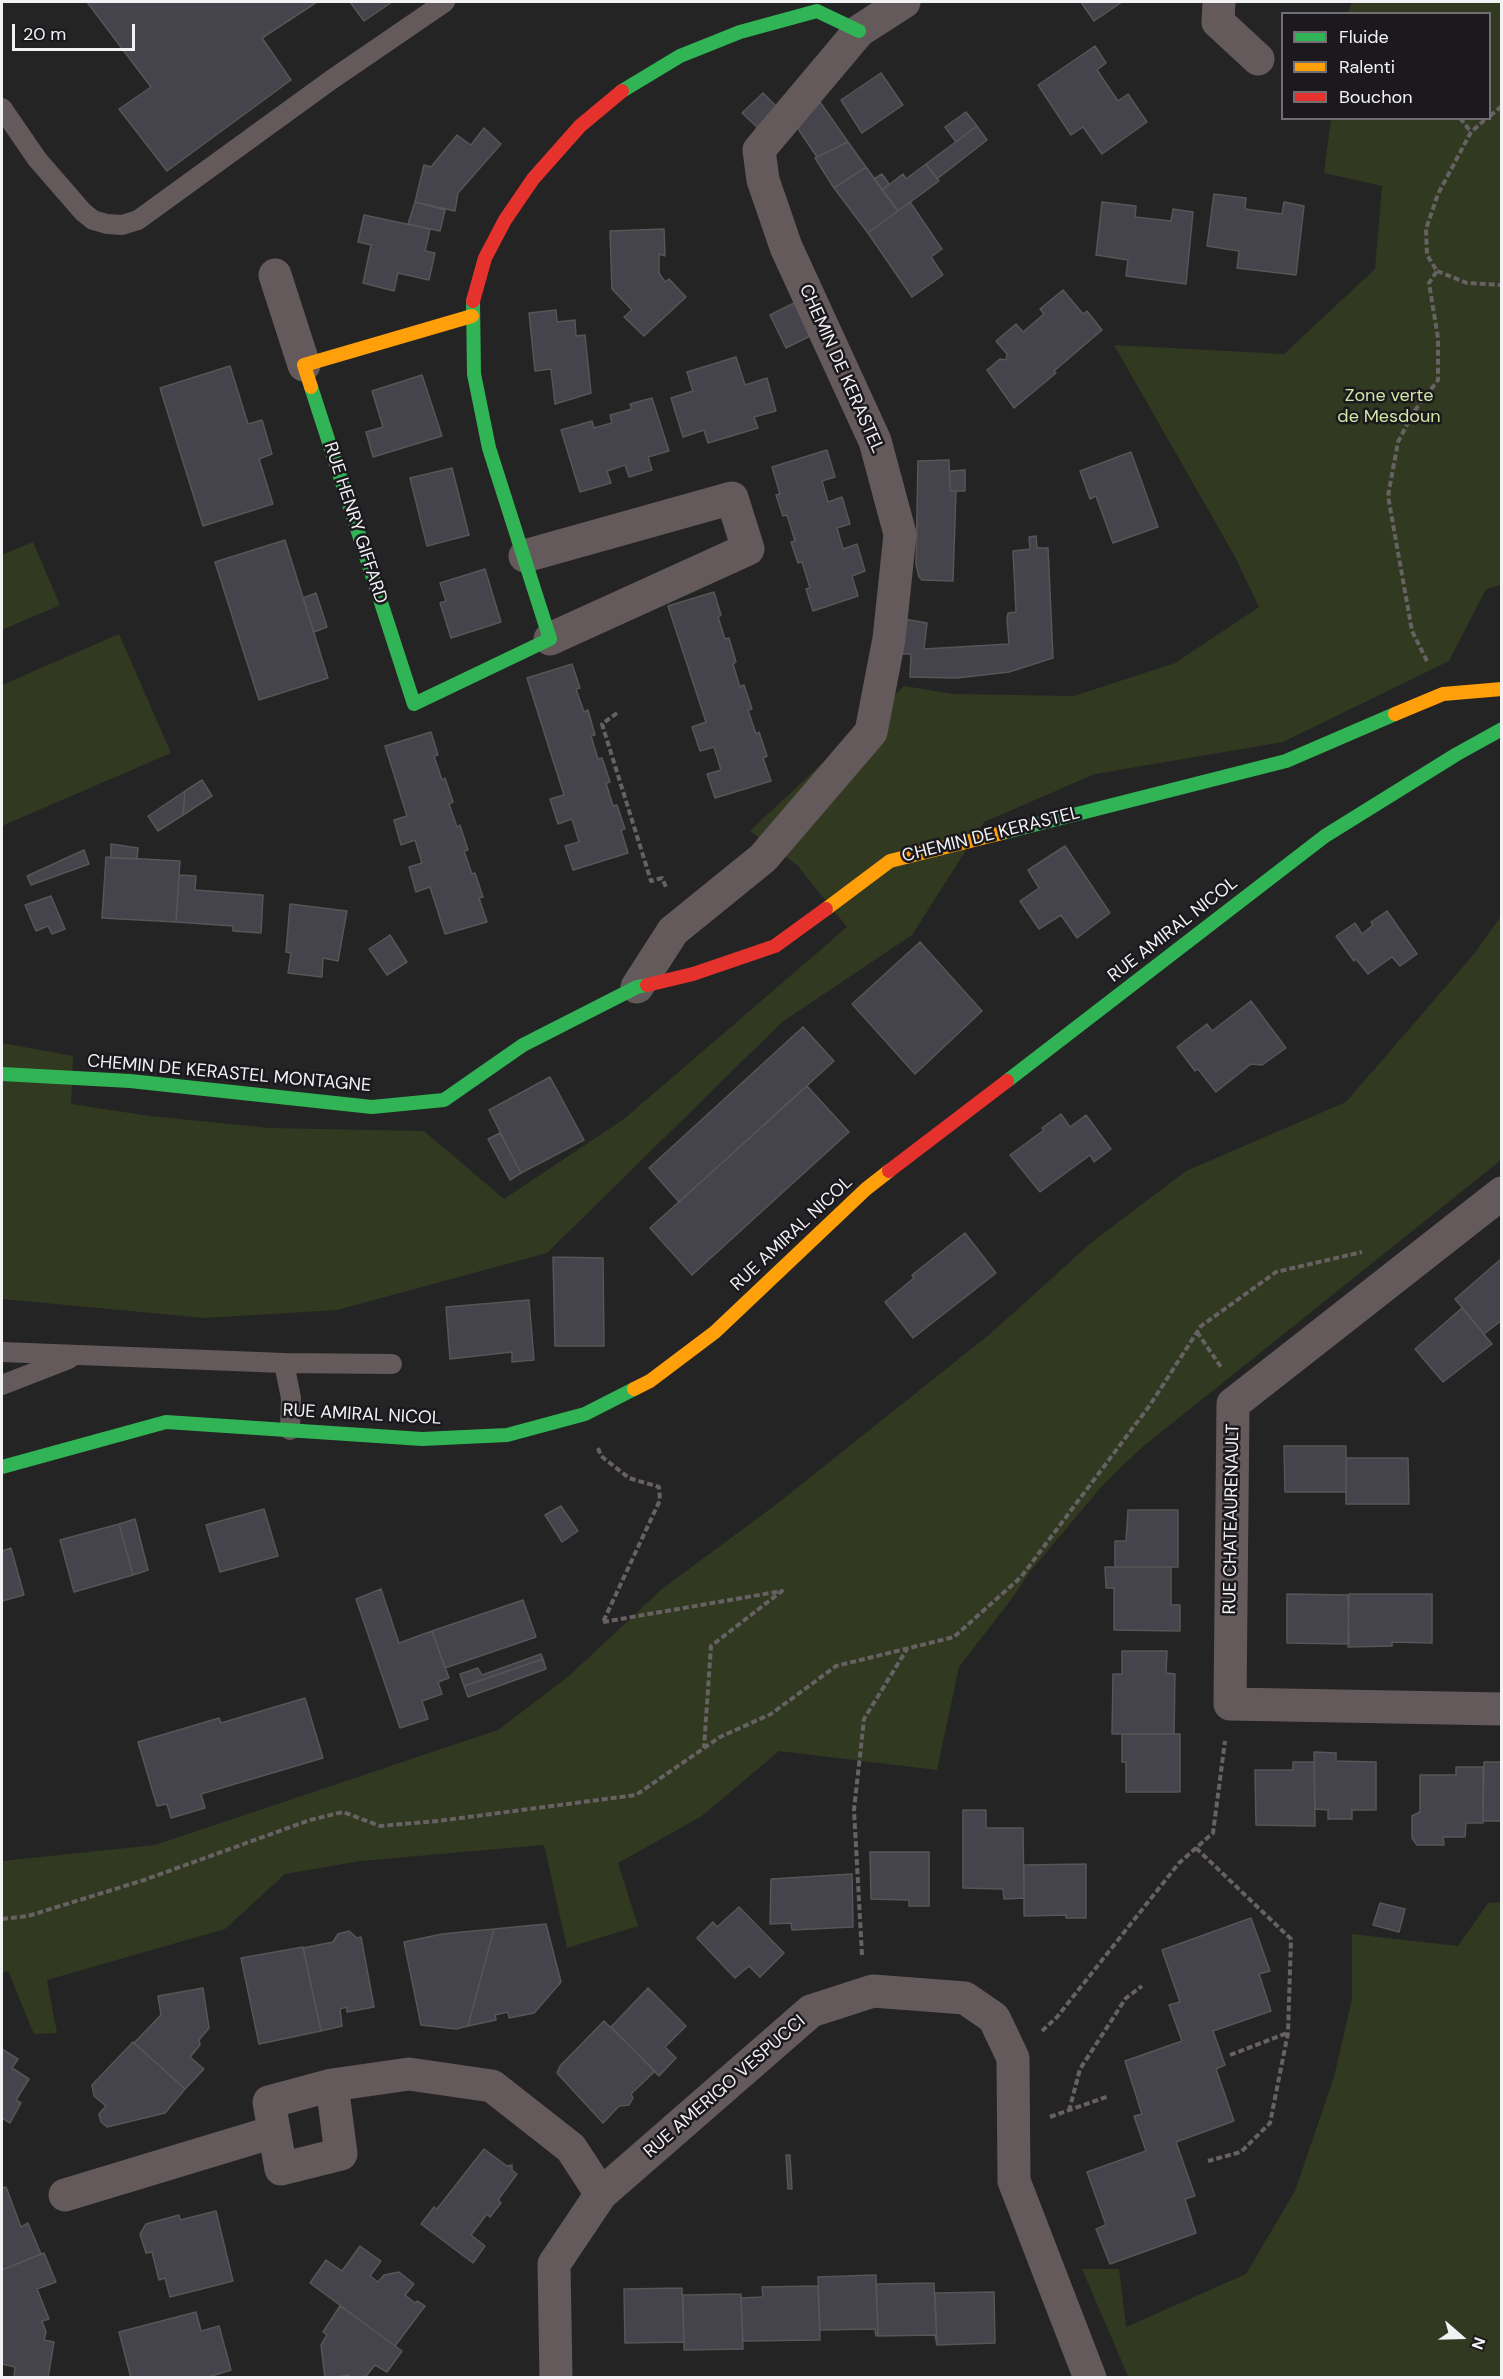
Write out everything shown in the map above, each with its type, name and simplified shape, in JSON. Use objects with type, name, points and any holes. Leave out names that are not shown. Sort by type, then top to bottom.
[{"type":"street","name":"CHEMIN DE KERASTEL","points":[[637,987],[674,931],[763,858],[871,732],[889,639],[900,534],[878,451],[786,247],[763,180],[759,150],[859,31],[904,2]]},
{"type":"street","points":[[1219,2],[1218,22],[1258,60]]},
{"type":"street","points":[[550,639],[489,448],[474,374],[471,306],[485,258],[505,220],[533,179],[580,126],[626,88],[680,56],[740,32],[818,10],[859,31]]},
{"type":"street","points":[[275,275],[304,365],[472,316]]},
{"type":"street","name":"RUE HENRY GIFFARD","points":[[304,365],[414,704],[748,549],[732,498],[525,556]]},
{"type":"street","name":"CHEMIN DE KERASTEL","points":[[637,987],[693,974],[775,946],[890,861],[1286,761],[1443,694],[1502,689]]},
{"type":"street","name":"RUE AMIRAL NICOL","points":[[2,1467],[166,1422],[422,1439],[507,1435],[585,1414],[650,1381],[715,1332],[866,1189],[1316,843],[1447,760],[1502,729]]},
{"type":"street","name":"CHEMIN DE KERASTEL MONTAGNE","points":[[2,1074],[130,1081],[372,1107],[444,1100],[523,1045],[637,987]]},
{"type":"street","name":"RUE CHATEAURENAULT","points":[[1230,1704],[1233,1404],[1502,1192]]},
{"type":"street","points":[[1230,1704],[1502,1709]]},
{"type":"street","name":"RUE AMERIGO VESPUCCI","points":[[556,2378],[555,2264],[602,2193],[812,2011],[873,1991],[965,1998],[994,2018],[1013,2058],[1014,2181],[1090,2378]]},
{"type":"street","points":[[332,2085],[341,2154],[281,2169],[269,2102],[332,2085],[409,2074],[492,2086],[571,2148],[602,2193]]},
{"type":"street","points":[[64,2195],[273,2132]]},
{"type":"lane","points":[[2,108],[37,159],[83,212],[93,220],[122,225],[138,220],[331,80],[445,2]]},
{"type":"lane","points":[[2,1352],[284,1363],[392,1364]]},
{"type":"lane","points":[[2,1385],[78,1355]]},
{"type":"lane","points":[[284,1363],[291,1398],[290,1430]]},
{"type":"path","points":[[1462,120],[1471,132]]},
{"type":"path","points":[[1485,120],[1471,132],[1438,194],[1426,229],[1427,255],[1437,271],[1467,283],[1502,285]]},
{"type":"path","points":[[1437,271],[1430,283],[1438,338],[1438,380],[1413,413],[1398,442],[1388,496],[1412,631],[1443,694]]},
{"type":"path","points":[[617,713],[602,724],[651,881],[662,878]]},
{"type":"path","points":[[2,1918],[28,1916],[144,1880],[310,1821],[344,1812],[380,1826],[438,1821],[636,1795],[720,1737],[771,1714],[836,1666],[954,1637],[1021,1577],[1149,1405],[1201,1326],[1276,1272],[1364,1252]]},
{"type":"path","points":[[601,1456],[628,1478],[659,1487],[660,1500],[603,1622],[782,1590],[711,1646],[704,1748]]},
{"type":"path","points":[[864,1994],[854,1810],[864,1719],[907,1648]]},
{"type":"path","points":[[1013,2058],[1057,2018],[1179,1863],[1213,1833],[1230,1704]]},
{"type":"path","points":[[1196,1848],[1291,1939],[1288,2033],[1270,2123],[1241,2152],[1208,2161]]},
{"type":"path","points":[[1069,2111],[1080,2069],[1126,1998],[1142,1986]]},
{"type":"path","points":[[1230,2055],[1288,2033]]},
{"type":"path","points":[[1013,2131],[1109,2096]]},
{"type":"green space","name":"Zone verte de Mesdoun","points":[[1352,2],[1501,2],[1501,585],[1486,589],[1449,661],[1283,742],[1095,774],[984,822],[912,935],[782,1022],[547,1253],[337,1310],[205,1318],[2,1299],[2,1043],[73,1056],[71,1104],[150,1116],[270,1128],[424,1131],[504,1199],[624,1119],[847,927],[797,865],[750,831],[904,686],[954,694],[1074,696],[1175,663],[1259,607],[1234,555],[1114,345],[1284,354],[1375,269],[1382,186],[1324,173],[1331,120],[1491,120],[1491,12],[1348,12]]},
{"type":"green space","points":[[33,542],[60,605],[2,630],[2,555]]},
{"type":"green space","points":[[119,634],[171,753],[2,826],[2,685]]},
{"type":"green space","points":[[1501,916],[1501,1160],[1140,1449],[1102,1486],[1029,1573],[959,1667],[937,1770],[779,1751],[702,1816],[618,1863],[638,1926],[567,1948],[544,1845],[360,1861],[285,1874],[225,1929],[47,1980],[57,2033],[34,2034],[8,1971],[2,1973],[2,1861],[155,1845],[498,1730],[569,1676],[662,1589],[778,1503],[990,1334],[1092,1242],[1186,1171],[1346,1102],[1474,954]]},
{"type":"green space","points":[[1501,1902],[1501,2377],[1128,2376],[1082,2269],[1119,2269],[1126,2327],[1246,2274],[1295,2191],[1334,2077],[1352,1999],[1352,1934],[1458,1946],[1488,1903]]},
{"type":"building","points":[[87,2],[317,2],[262,38],[291,80],[167,171],[119,109],[151,87]]},
{"type":"building","points":[[350,2],[392,2],[364,21]]},
{"type":"building","points":[[1081,2],[1122,2],[1094,21]]},
{"type":"building","points":[[1095,46],[1106,63],[1097,70],[1118,101],[1128,94],[1147,122],[1102,154],[1083,127],[1071,135],[1038,85]]},
{"type":"building","points":[[881,73],[903,105],[862,133],[841,100]]},
{"type":"building","points":[[763,93],[778,108],[758,128],[742,113]]},
{"type":"building","points":[[820,102],[848,142],[817,157],[792,120]]},
{"type":"building","points":[[966,112],[977,126],[956,142],[945,127]]},
{"type":"building","points":[[977,126],[987,140],[937,179],[926,164]]},
{"type":"building","points":[[484,128],[501,144],[458,193],[455,211],[415,202],[424,165],[431,167],[457,135],[471,145]]},
{"type":"building","points":[[848,142],[866,167],[834,188],[815,158]]},
{"type":"building","points":[[926,164],[939,181],[898,211],[882,190],[903,174],[906,179]]},
{"type":"building","points":[[866,167],[898,211],[868,233],[834,188]]},
{"type":"building","points":[[882,174],[889,184],[882,190],[874,179]]},
{"type":"building","points":[[1214,194],[1246,198],[1245,209],[1282,214],[1284,202],[1304,206],[1296,275],[1237,268],[1239,251],[1207,246]]},
{"type":"building","points":[[415,202],[445,210],[440,231],[408,224]]},
{"type":"building","points":[[910,202],[942,249],[931,257],[943,275],[912,297],[868,233]]},
{"type":"building","points":[[1102,202],[1136,206],[1135,217],[1171,221],[1173,209],[1193,212],[1186,284],[1126,276],[1128,260],[1096,255]]},
{"type":"building","points":[[364,215],[430,229],[425,251],[435,253],[429,280],[398,273],[394,291],[363,283],[371,245],[358,242]]},
{"type":"building","points":[[664,229],[665,256],[659,254],[659,273],[665,282],[669,279],[686,297],[644,336],[624,317],[632,310],[612,289],[610,231]]},
{"type":"building","points":[[1063,290],[1083,314],[1087,311],[1102,330],[1014,408],[987,370],[1000,359],[1006,360],[1007,354],[996,341],[1016,324],[1023,332],[1044,314],[1040,309]]},
{"type":"building","points":[[800,300],[816,333],[786,348],[770,315]]},
{"type":"building","points":[[556,310],[557,322],[575,320],[576,336],[585,335],[591,393],[555,404],[551,369],[535,371],[529,313]]},
{"type":"building","points":[[736,357],[745,385],[767,378],[776,411],[754,417],[758,428],[708,443],[704,430],[683,437],[671,398],[693,391],[687,372]]},
{"type":"building","points":[[230,366],[248,424],[262,420],[272,454],[259,459],[273,504],[203,526],[160,388]]},
{"type":"building","points":[[422,375],[442,436],[373,457],[366,432],[383,427],[372,391]]},
{"type":"building","points":[[652,398],[669,451],[648,457],[652,470],[629,477],[625,465],[607,471],[611,483],[580,492],[561,430],[592,421],[594,428],[612,423],[610,415],[632,409],[630,404]]},
{"type":"building","points":[[827,450],[835,477],[822,481],[828,502],[842,497],[850,524],[837,528],[843,549],[857,544],[865,571],[852,576],[858,596],[813,611],[806,589],[810,588],[802,562],[798,563],[791,542],[795,541],[787,515],[783,516],[776,495],[780,494],[772,467]]},
{"type":"building","points":[[1131,452],[1158,527],[1113,543],[1096,496],[1090,499],[1080,471]]},
{"type":"building","points":[[949,460],[950,491],[956,491],[953,581],[922,580],[916,564],[918,461]]},
{"type":"building","points":[[452,468],[469,535],[427,546],[410,478]]},
{"type":"building","points":[[965,470],[965,491],[950,491],[950,471]]},
{"type":"building","points":[[1036,536],[1037,548],[1048,548],[1053,658],[1009,672],[957,678],[910,677],[911,654],[898,654],[904,619],[927,623],[924,649],[1009,644],[1008,613],[1016,612],[1013,551],[1030,549],[1029,537]]},
{"type":"building","points":[[285,540],[328,678],[259,700],[215,562]]},
{"type":"building","points":[[485,569],[501,622],[451,638],[440,603],[446,601],[440,583]]},
{"type":"building","points":[[714,592],[721,615],[718,617],[725,639],[729,638],[736,662],[733,664],[740,687],[744,685],[752,709],[748,710],[767,756],[763,758],[771,781],[715,798],[707,774],[721,770],[714,747],[700,751],[692,727],[706,722],[668,606]]},
{"type":"building","points":[[316,593],[327,627],[314,632],[303,598]]},
{"type":"building","points":[[572,664],[580,688],[576,689],[584,712],[588,710],[595,735],[591,736],[598,759],[602,758],[610,782],[606,783],[613,806],[617,805],[625,829],[621,830],[628,853],[573,870],[565,846],[579,842],[572,819],[558,824],[550,799],[564,795],[527,678]]},
{"type":"building","points":[[431,732],[438,755],[434,756],[453,802],[449,804],[457,827],[460,825],[468,850],[464,851],[483,897],[479,898],[487,922],[445,934],[430,887],[416,892],[409,867],[422,863],[415,840],[401,845],[394,820],[407,816],[385,746]]},
{"type":"building","points":[[202,780],[212,796],[183,815],[185,791]]},
{"type":"building","points":[[185,791],[183,815],[158,831],[148,816]]},
{"type":"building","points":[[111,844],[138,848],[137,859],[111,858]]},
{"type":"building","points":[[1065,846],[1110,913],[1077,938],[1061,915],[1039,929],[1020,901],[1039,888],[1028,870]]},
{"type":"building","points":[[84,850],[89,864],[31,885],[27,876]]},
{"type":"building","points":[[106,857],[180,861],[176,922],[102,918]]},
{"type":"building","points":[[179,875],[196,876],[195,890],[263,895],[261,933],[233,931],[233,926],[176,922]]},
{"type":"building","points":[[51,896],[65,929],[52,934],[48,926],[36,931],[25,905]]},
{"type":"building","points":[[290,904],[347,911],[338,961],[323,958],[322,977],[288,973],[291,953],[286,952]]},
{"type":"building","points":[[1387,911],[1417,954],[1400,966],[1392,957],[1368,974],[1356,959],[1354,961],[1336,936],[1355,923],[1362,934],[1373,925],[1371,922]]},
{"type":"building","points":[[390,935],[407,962],[387,975],[369,949]]},
{"type":"building","points":[[920,942],[982,1011],[915,1074],[852,1004]]},
{"type":"building","points":[[1251,1001],[1286,1048],[1262,1065],[1251,1064],[1216,1092],[1198,1069],[1195,1071],[1177,1047],[1207,1024],[1212,1031]]},
{"type":"building","points":[[803,1027],[834,1061],[679,1202],[649,1168]]},
{"type":"building","points":[[550,1077],[584,1140],[521,1173],[489,1110]]},
{"type":"building","points":[[807,1086],[849,1132],[692,1275],[650,1228]]},
{"type":"building","points":[[1061,1114],[1070,1127],[1086,1115],[1111,1149],[1094,1162],[1090,1155],[1040,1192],[1010,1155],[1044,1130],[1042,1128]]},
{"type":"building","points":[[500,1133],[521,1173],[510,1180],[488,1139]]},
{"type":"building","points":[[965,1233],[996,1273],[913,1338],[885,1302],[914,1278],[912,1275]]},
{"type":"building","points":[[553,1257],[603,1258],[604,1346],[555,1346]]},
{"type":"building","points":[[1501,1259],[1502,1320],[1484,1334],[1455,1299]]},
{"type":"building","points":[[529,1300],[534,1360],[512,1362],[512,1352],[450,1359],[446,1307]]},
{"type":"building","points":[[1462,1308],[1492,1344],[1443,1382],[1415,1349]]},
{"type":"building","points":[[1284,1446],[1346,1446],[1346,1492],[1285,1492]]},
{"type":"building","points":[[1346,1458],[1408,1458],[1409,1504],[1346,1504]]},
{"type":"building","points":[[561,1506],[578,1531],[562,1542],[545,1515]]},
{"type":"building","points":[[264,1509],[278,1556],[220,1572],[206,1525]]},
{"type":"building","points":[[1128,1510],[1178,1510],[1178,1567],[1115,1567],[1115,1541],[1126,1541]]},
{"type":"building","points":[[135,1519],[148,1570],[133,1575],[119,1524]]},
{"type":"building","points":[[119,1524],[133,1575],[74,1592],[60,1540]]},
{"type":"building","points":[[11,1548],[24,1595],[2,1601],[2,1551]]},
{"type":"building","points":[[1105,1567],[1171,1567],[1171,1605],[1180,1605],[1180,1631],[1114,1630],[1114,1588],[1106,1588]]},
{"type":"building","points":[[381,1589],[399,1643],[432,1631],[449,1678],[438,1682],[442,1694],[422,1701],[428,1719],[400,1728],[356,1599]]},
{"type":"building","points":[[1287,1594],[1348,1595],[1349,1644],[1287,1643]]},
{"type":"building","points":[[1349,1594],[1432,1594],[1432,1643],[1392,1642],[1392,1646],[1348,1647]]},
{"type":"building","points":[[523,1600],[536,1637],[445,1668],[432,1631]]},
{"type":"building","points":[[1122,1651],[1167,1651],[1166,1673],[1175,1674],[1174,1734],[1112,1734],[1113,1674],[1122,1674]]},
{"type":"building","points":[[541,1654],[543,1659],[464,1686],[460,1674],[478,1668],[482,1675]]},
{"type":"building","points":[[543,1659],[546,1669],[468,1697],[464,1686]]},
{"type":"building","points":[[305,1698],[323,1758],[201,1794],[205,1808],[171,1818],[167,1804],[157,1806],[138,1742],[219,1718],[221,1723]]},
{"type":"building","points":[[1122,1734],[1180,1734],[1180,1792],[1126,1792],[1126,1762],[1122,1762]]},
{"type":"building","points":[[1314,1752],[1336,1753],[1336,1761],[1376,1762],[1376,1810],[1352,1810],[1352,1819],[1328,1819],[1328,1810],[1315,1809]]},
{"type":"building","points":[[1293,1762],[1314,1762],[1315,1826],[1256,1825],[1255,1770],[1293,1770]]},
{"type":"building","points":[[1484,1762],[1502,1762],[1502,1821],[1483,1821]]},
{"type":"building","points":[[1456,1767],[1483,1767],[1483,1823],[1466,1823],[1465,1837],[1443,1837],[1444,1845],[1417,1845],[1412,1838],[1412,1816],[1420,1812],[1420,1775],[1456,1775]]},
{"type":"building","points":[[963,1810],[986,1810],[986,1828],[1023,1828],[1024,1898],[1004,1899],[1003,1889],[963,1888]]},
{"type":"building","points":[[870,1852],[929,1852],[929,1906],[909,1906],[909,1900],[871,1899]]},
{"type":"building","points":[[1086,1864],[1086,1918],[1066,1918],[1066,1915],[1024,1916],[1024,1865]]},
{"type":"building","points":[[852,1874],[853,1927],[792,1930],[791,1923],[770,1924],[771,1879]]},
{"type":"building","points":[[1380,1903],[1405,1909],[1399,1932],[1373,1925]]},
{"type":"building","points":[[739,1907],[784,1953],[760,1977],[749,1966],[735,1978],[697,1938],[713,1922],[717,1927]]},
{"type":"building","points":[[1251,1918],[1270,1971],[1259,1974],[1271,2011],[1213,2031],[1225,2065],[1216,2069],[1234,2121],[1176,2142],[1195,2196],[1185,2199],[1196,2233],[1110,2264],[1096,2229],[1106,2225],[1087,2172],[1146,2151],[1134,2116],[1142,2114],[1125,2061],[1182,2041],[1169,2005],[1180,2002],[1162,1950]]},
{"type":"building","points":[[546,1924],[561,1982],[534,2013],[509,2018],[508,2012],[495,2015],[496,2020],[468,2026],[494,1929]]},
{"type":"building","points":[[494,1929],[468,2026],[456,2029],[421,2025],[404,1942],[442,1934]]},
{"type":"building","points":[[349,1931],[357,1938],[361,1937],[374,2007],[347,2012],[347,2007],[340,2009],[342,2026],[321,2031],[303,1948],[333,1942],[338,1934]]},
{"type":"building","points":[[303,1947],[321,2031],[259,2044],[241,1958]]},
{"type":"building","points":[[203,1988],[209,2028],[190,2057],[204,2069],[185,2089],[134,2043],[161,2015],[158,1996]]},
{"type":"building","points":[[648,1988],[686,2026],[665,2047],[676,2058],[659,2076],[611,2027]]},
{"type":"building","points":[[604,2021],[655,2071],[631,2094],[633,2098],[629,2105],[619,2106],[603,2123],[557,2073],[560,2066]]},
{"type":"building","points":[[133,2042],[185,2089],[165,2113],[107,2127],[101,2122],[99,2114],[106,2106],[94,2096],[92,2085]]},
{"type":"building","points":[[2,2049],[18,2059],[12,2068],[29,2079],[16,2100],[21,2103],[10,2123],[2,2118]]},
{"type":"building","points":[[484,2149],[507,2166],[512,2165],[512,2170],[517,2174],[498,2200],[501,2203],[490,2217],[487,2214],[471,2235],[485,2246],[473,2263],[421,2224],[434,2207],[437,2209]]},
{"type":"building","points":[[786,2155],[790,2155],[792,2189],[788,2189]]},
{"type":"building","points":[[6,2187],[21,2227],[28,2223],[41,2254],[2,2270],[2,2188]]},
{"type":"building","points":[[216,2211],[233,2281],[170,2297],[165,2278],[159,2280],[152,2252],[146,2253],[140,2234],[146,2224],[179,2215],[180,2220]]},
{"type":"building","points":[[360,2246],[381,2261],[370,2276],[378,2282],[384,2275],[399,2272],[414,2284],[405,2295],[415,2303],[417,2301],[425,2306],[395,2346],[310,2283],[326,2260],[342,2271]]},
{"type":"building","points":[[44,2253],[56,2282],[37,2289],[49,2319],[42,2321],[46,2332],[44,2340],[54,2342],[48,2378],[17,2378],[14,2376],[15,2367],[2,2364],[2,2270]]},
{"type":"building","points":[[876,2275],[878,2336],[876,2336],[875,2329],[820,2330],[818,2277]]},
{"type":"building","points":[[934,2283],[937,2345],[935,2335],[878,2336],[876,2284]]},
{"type":"building","points":[[818,2286],[820,2340],[743,2341],[741,2298],[763,2297],[762,2287]]},
{"type":"building","points":[[682,2288],[684,2342],[625,2343],[624,2289]]},
{"type":"building","points":[[994,2292],[995,2343],[937,2345],[935,2293]]},
{"type":"building","points":[[741,2294],[743,2349],[684,2350],[683,2295]]},
{"type":"building","points":[[340,2306],[402,2351],[387,2372],[375,2365],[366,2376],[350,2378],[349,2375],[325,2378],[321,2345],[327,2335],[323,2332]]},
{"type":"building","points":[[196,2312],[201,2331],[219,2326],[231,2370],[205,2378],[131,2378],[119,2332]]},
{"type":"traffic: fast","points":[[622,91],[680,56],[740,32],[817,11],[859,31]]},
{"type":"traffic: fast","points":[[311,387],[414,704],[550,639],[489,448],[474,374],[473,301]]},
{"type":"traffic: fast","points":[[1002,833],[1286,761],[1395,714]]},
{"type":"traffic: fast","points":[[1007,1081],[1325,836],[1457,754],[1502,729]]},
{"type":"traffic: fast","points":[[2,1074],[130,1081],[372,1107],[444,1100],[523,1045],[637,987],[647,985]]},
{"type":"traffic: fast","points":[[2,1467],[166,1422],[422,1439],[507,1435],[585,1414],[634,1389]]},
{"type":"traffic: slow","points":[[311,387],[304,365],[472,316]]},
{"type":"traffic: slow","points":[[1395,714],[1443,694],[1502,689]]},
{"type":"traffic: slow","points":[[826,909],[890,861],[1002,833]]},
{"type":"traffic: slow","points":[[634,1389],[650,1381],[715,1332],[866,1189],[889,1171]]},
{"type":"traffic: jam","points":[[473,301],[485,258],[505,220],[533,179],[580,126],[622,91]]},
{"type":"traffic: jam","points":[[647,985],[693,974],[775,946],[826,909]]},
{"type":"traffic: jam","points":[[889,1171],[1007,1081]]}]
